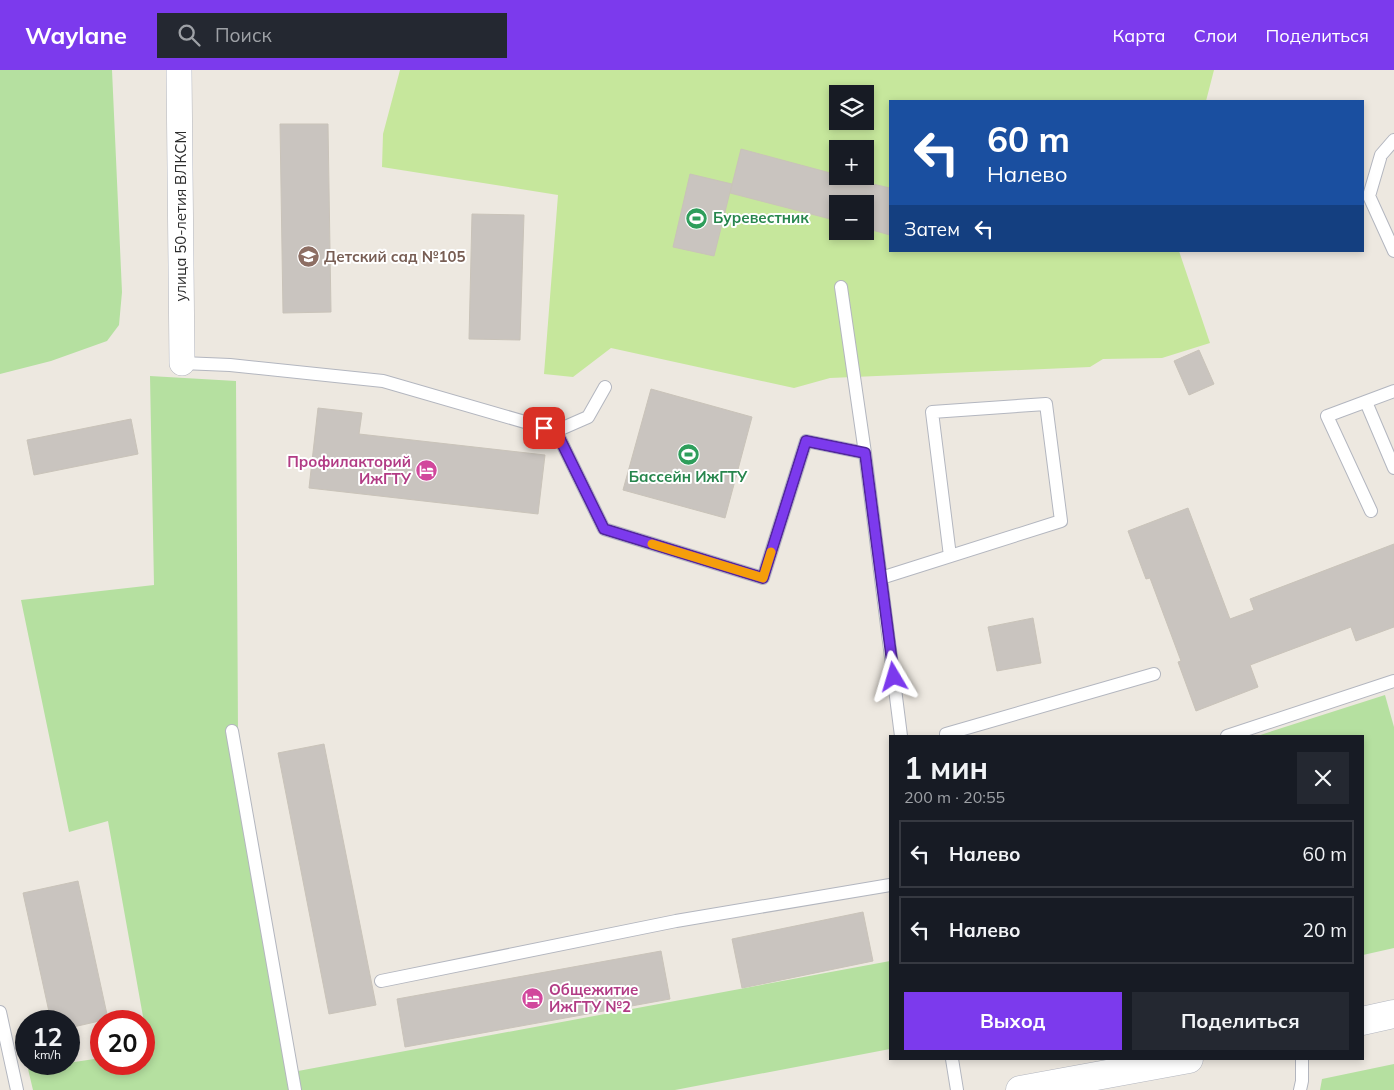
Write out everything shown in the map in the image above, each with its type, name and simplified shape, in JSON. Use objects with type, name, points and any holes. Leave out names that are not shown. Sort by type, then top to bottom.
[{"type":"street","name":"улица 50-летия ВЛКСМ","points":[[179,70],[182,363]]},
{"type":"street","points":[[1364,1021],[1394,1014]]},
{"type":"street","points":[[1020,1090],[1184,1060]]},
{"type":"lane","points":[[1392,146],[1381,155],[1369,196],[1394,250]]},
{"type":"lane","points":[[841,287],[865,453],[901,735]]},
{"type":"lane","points":[[182,363],[230,365],[383,380],[556,431],[588,417],[605,386]]},
{"type":"lane","points":[[1371,511],[1328,416],[1394,391]]},
{"type":"lane","points":[[1366,402],[1394,468]]},
{"type":"lane","points":[[881,578],[1061,521],[1046,404],[932,412],[950,556]]},
{"type":"lane","points":[[556,431],[604,529],[763,578],[806,441],[865,453]]},
{"type":"lane","points":[[946,735],[1154,674]]},
{"type":"lane","points":[[1230,735],[1394,681]]},
{"type":"lane","points":[[232,731],[294,1090]]},
{"type":"lane","points":[[381,981],[676,921],[889,885]]},
{"type":"lane","points":[[0,1012],[17,1090]]},
{"type":"lane","points":[[952,1060],[957,1090]]},
{"type":"lane","points":[[1300,1090],[1302,1060]]},
{"type":"green space","points":[[0,70],[112,70],[122,292],[119,325],[107,341],[51,361],[0,374]]},
{"type":"green space","name":"Буревестник","points":[[400,70],[1214,70],[1206,100],[889,100],[889,252],[1179,252],[1210,343],[1162,358],[1103,359],[1090,367],[830,378],[794,388],[611,348],[573,377],[544,374],[558,195],[382,167],[383,134]]},
{"type":"green space","points":[[150,376],[236,381],[238,732],[298,1071],[889,961],[889,1049],[675,1090],[33,1090],[29,1075],[80,1075],[80,1061],[90,1060],[90,1075],[155,1075],[155,1010],[142,1010],[108,821],[69,832],[21,600],[154,585]]},
{"type":"green space","points":[[1385,695],[1394,727],[1394,948],[1364,955],[1364,735],[1260,735]]},
{"type":"green space","points":[[1394,1064],[1394,1090],[1320,1090],[1322,1079]]},
{"type":"building","points":[[280,124],[328,124],[331,312],[283,313]]},
{"type":"building","points":[[741,149],[829,173],[829,185],[874,184],[889,188],[889,235],[874,231],[874,195],[829,195],[829,219],[730,193]]},
{"type":"building","points":[[690,174],[732,184],[714,256],[673,247]]},
{"type":"building","points":[[472,214],[524,215],[520,340],[469,339]]},
{"type":"building","points":[[1199,350],[1214,384],[1189,395],[1174,361]]},
{"type":"building","name":"Бассейн ИжГТУ","points":[[651,389],[752,417],[725,518],[623,490]]},
{"type":"building","name":"Профилакторий ИжГТУ","points":[[318,408],[362,413],[359,434],[545,455],[538,514],[309,488]]},
{"type":"building","points":[[131,419],[138,454],[34,475],[27,440]]},
{"type":"building","points":[[1188,508],[1230,619],[1254,610],[1250,599],[1394,544],[1394,627],[1356,641],[1351,627],[1250,665],[1258,687],[1196,711],[1178,662],[1181,661],[1150,578],[1146,579],[1128,531]]},
{"type":"building","points":[[1033,618],[1041,663],[997,671],[988,627]]},
{"type":"building","points":[[324,744],[376,1005],[329,1014],[278,753]]},
{"type":"building","points":[[78,881],[106,1010],[90,1010],[90,1023],[80,1025],[80,1010],[49,1010],[23,893]]},
{"type":"building","points":[[863,912],[873,961],[742,988],[732,939]]},
{"type":"building","name":"Общежитие ИжГТУ №2","points":[[661,951],[670,999],[405,1047],[397,999]]},
{"type":"slow traffic","points":[[652,544],[763,578],[771,552]]},
{"type":"place","name":"Буревестник","points":[[697,218]]},
{"type":"place","name":"Детский сад №105","points":[[308,257]]},
{"type":"place","name":"Бассейн ИжГТУ","points":[[688,454]]},
{"type":"place","name":"Профилакторий ИжГТУ","points":[[427,471]]},
{"type":"place","name":"Общежитие ИжГТУ №2","points":[[533,999]]},
{"type":"route","points":[[544,428],[556,431],[604,529],[763,578],[806,441],[865,453],[894,677]]}]
